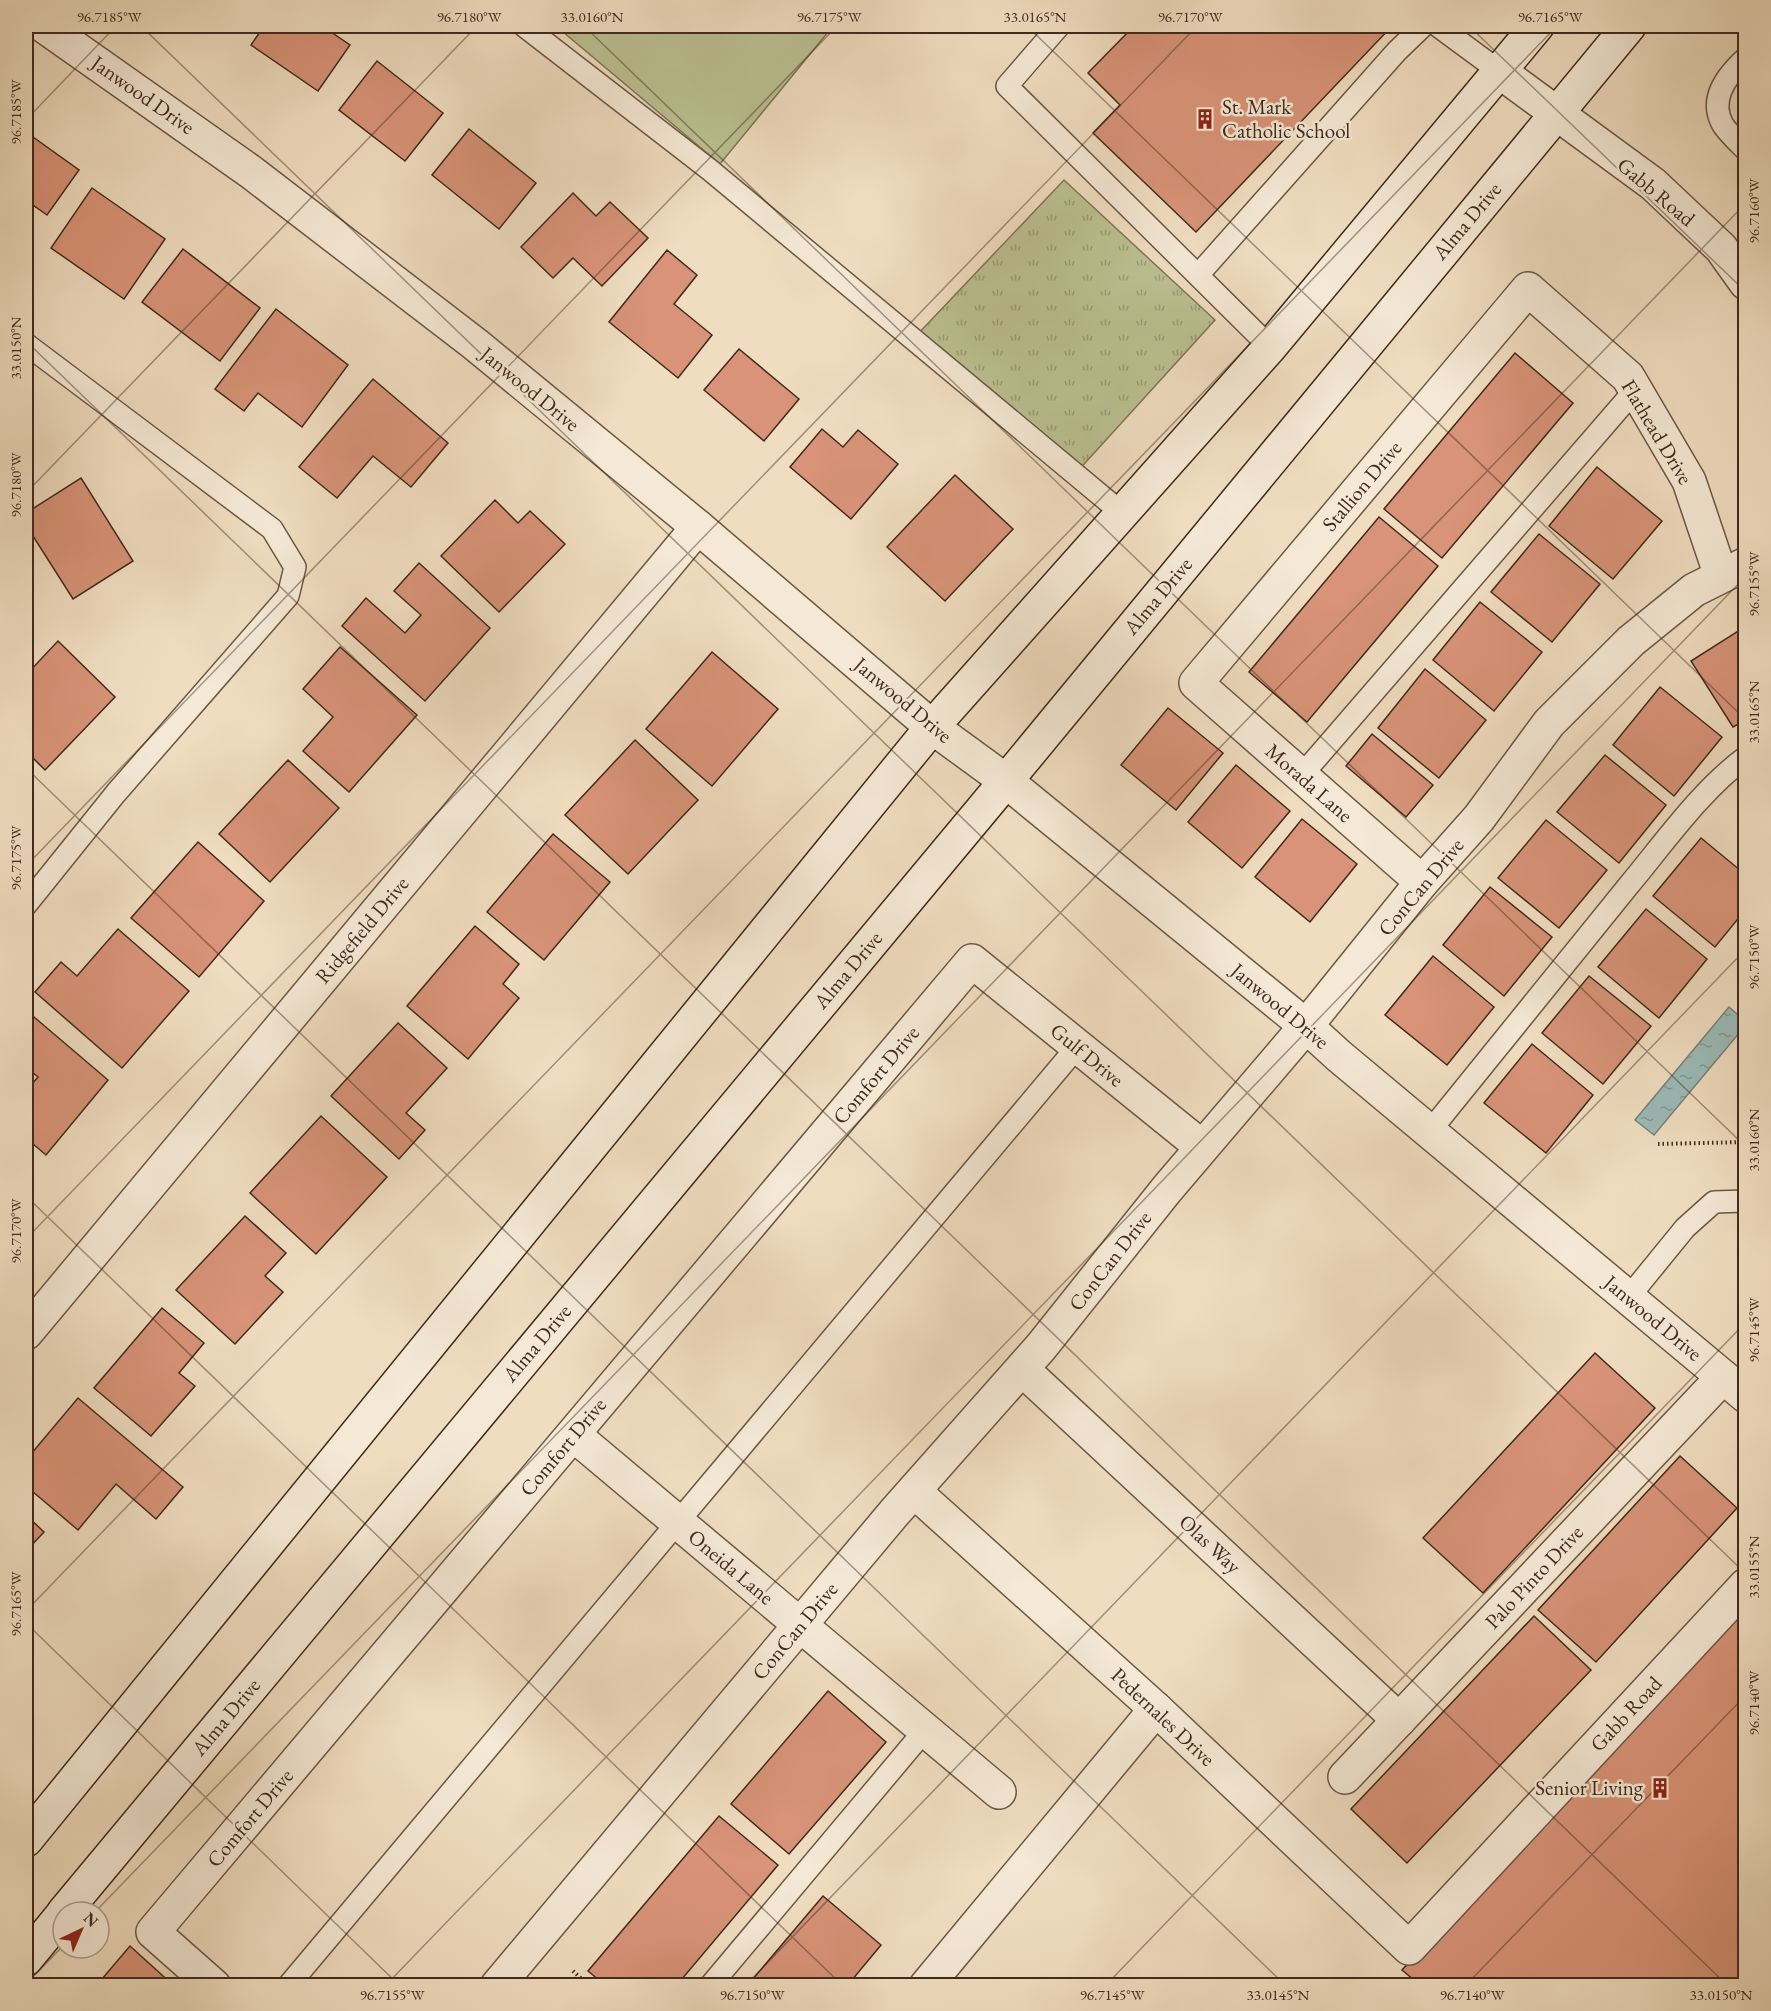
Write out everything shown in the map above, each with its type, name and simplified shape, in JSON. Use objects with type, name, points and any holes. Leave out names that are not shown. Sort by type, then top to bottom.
[{"type":"street","name":"Janwood Drive","points":[[44,26],[251,172],[475,344],[698,527],[932,727],[1006,781],[1306,1026],[1734,1386]]},
{"type":"street","points":[[26,1840],[932,727],[1270,347],[1537,26]]},
{"type":"street","name":"Alma Drive","points":[[75,1900],[1006,781],[1629,26]]},
{"type":"street","name":"Gabb Road","points":[[1499,71],[1653,184],[1721,248],[1746,283]]},
{"type":"street","name":"Flathead Drive","points":[[1528,289],[1628,378],[1689,481],[1733,570]]},
{"type":"street","name":"Stallion Drive","points":[[1196,683],[1528,289]]},
{"type":"street","name":"Ridgefield Drive","points":[[26,1333],[698,527]]},
{"type":"street","name":"ConCan Drive","points":[[497,1986],[914,1491],[1041,1347],[1202,1147],[1306,1026],[1422,882],[1479,818],[1549,723],[1631,641],[1694,590],[1733,570]]},
{"type":"street","name":"Morada Lane","points":[[1196,683],[1422,882]]},
{"type":"street","name":"Gulf Drive","points":[[972,961],[1202,1147]]},
{"type":"street","name":"Comfort Drive","points":[[214,1986],[153,1932],[972,961]]},
{"type":"street","name":"Olas Way","points":[[1022,1369],[1399,1720]]},
{"type":"street","name":"Palo Pinto Drive","points":[[1345,1777],[1399,1720],[1734,1386]]},
{"type":"street","name":"Oneida Lane","points":[[574,1435],[999,1792]]},
{"type":"street","name":"Pedernales Drive","points":[[914,1491],[1156,1709],[1409,1948]]},
{"type":"street","name":"Gabb Road","points":[[1409,1948],[1746,1586]]},
{"type":"street","points":[[926,1986],[1156,1709]]},
{"type":"street","name":"Alma Drive","points":[[26,1959],[51,1929]]},
{"type":"lane","points":[[524,26],[710,170],[1122,513]]},
{"type":"lane","points":[[1059,26],[1007,86],[1270,347]]},
{"type":"lane","points":[[1198,275],[1397,51],[1423,26]]},
{"type":"lane","points":[[1438,26],[1499,71]]},
{"type":"lane","points":[[1746,58],[1729,73],[1717,99],[1722,124],[1746,150]]},
{"type":"lane","points":[[26,344],[272,529],[296,567],[288,596],[116,794],[26,905]]},
{"type":"lane","points":[[1301,776],[1635,390]]},
{"type":"lane","points":[[1430,1131],[1688,813],[1733,766],[1746,757]]},
{"type":"lane","points":[[288,1986],[1077,1047]]},
{"type":"lane","points":[[1628,1298],[1685,1228],[1714,1202],[1746,1201]]},
{"type":"lane","points":[[710,1986],[925,1730]]},
{"type":"path","points":[[1658,1144],[1746,1142]]},
{"type":"path","points":[[573,1971],[589,1986]]},
{"type":"green space","points":[[556,26],[833,26],[720,164]]},
{"type":"green space","points":[[1064,180],[1215,320],[1076,473],[916,336]]},
{"type":"water","points":[[1729,1007],[1745,1021],[1745,1026],[1654,1135],[1635,1120]]},
{"type":"building","points":[[264,26],[322,26],[350,45],[318,91],[251,45]]},
{"type":"building","name":"St. Mark Catholic School","points":[[1134,26],[1392,26],[1196,232],[1093,133],[1120,105],[1088,73]]},
{"type":"building","points":[[377,61],[443,113],[405,161],[339,110]]},
{"type":"building","points":[[469,129],[536,183],[499,229],[432,175]]},
{"type":"building","points":[[26,132],[79,170],[47,215],[26,200]]},
{"type":"building","points":[[92,188],[165,239],[124,299],[51,248]]},
{"type":"building","points":[[573,193],[596,216],[610,202],[648,238],[602,286],[573,258],[553,278],[521,247]]},
{"type":"building","points":[[183,249],[260,308],[220,361],[142,302]]},
{"type":"building","points":[[667,250],[697,275],[674,304],[712,335],[678,378],[609,322]]},
{"type":"building","points":[[276,309],[348,365],[302,427],[258,393],[244,411],[215,389]]},
{"type":"building","points":[[739,349],[799,399],[764,441],[704,390]]},
{"type":"building","points":[[1515,353],[1573,403],[1442,558],[1384,509]]},
{"type":"building","points":[[373,379],[448,443],[411,487],[373,456],[337,498],[299,467]]},
{"type":"building","points":[[822,429],[843,447],[858,430],[898,464],[851,519],[790,467]]},
{"type":"building","points":[[1597,467],[1662,521],[1613,579],[1549,526]]},
{"type":"building","points":[[955,475],[1013,529],[945,601],[887,547]]},
{"type":"building","points":[[81,478],[133,561],[73,599],[26,525],[26,513]]},
{"type":"building","points":[[495,500],[518,523],[530,511],[565,544],[499,612],[441,556]]},
{"type":"building","points":[[1379,517],[1438,566],[1307,722],[1249,672]]},
{"type":"building","points":[[1539,534],[1600,584],[1552,642],[1491,592]]},
{"type":"building","points":[[419,563],[490,628],[425,701],[342,626],[366,598],[405,633],[421,615],[394,591]]},
{"type":"building","points":[[1480,602],[1542,652],[1494,711],[1433,660]]},
{"type":"building","points":[[1746,626],[1746,720],[1733,727],[1691,661]]},
{"type":"building","points":[[58,641],[115,697],[45,770],[26,751],[26,675]]},
{"type":"building","points":[[340,647],[417,715],[349,792],[303,751],[333,717],[303,689]]},
{"type":"building","points":[[712,652],[778,709],[712,786],[646,729]]},
{"type":"building","points":[[1425,669],[1486,720],[1439,778],[1378,728]]},
{"type":"building","points":[[1660,687],[1722,737],[1674,796],[1613,745]]},
{"type":"building","points":[[1168,708],[1223,753],[1176,810],[1121,765]]},
{"type":"building","points":[[1372,734],[1433,785],[1406,817],[1346,766]]},
{"type":"building","points":[[635,740],[698,800],[628,874],[565,815]]},
{"type":"building","points":[[1605,755],[1666,805],[1619,863],[1557,812]]},
{"type":"building","points":[[288,760],[339,808],[270,882],[219,834]]},
{"type":"building","points":[[1236,765],[1290,811],[1242,868],[1188,822]]},
{"type":"building","points":[[1302,819],[1357,864],[1310,922],[1255,877]]},
{"type":"building","points":[[1546,820],[1607,870],[1559,928],[1498,878]]},
{"type":"building","points":[[553,834],[610,882],[544,960],[487,912]]},
{"type":"building","points":[[1701,838],[1746,875],[1746,909],[1715,947],[1653,896]]},
{"type":"building","points":[[198,842],[264,901],[199,977],[131,918]]},
{"type":"building","points":[[1490,887],[1552,937],[1504,996],[1443,945]]},
{"type":"building","points":[[1646,909],[1707,959],[1659,1018],[1598,967]]},
{"type":"building","points":[[475,926],[519,964],[503,984],[519,998],[468,1059],[407,1006]]},
{"type":"building","points":[[118,929],[189,991],[122,1068],[35,992],[61,962],[77,976]]},
{"type":"building","points":[[1433,956],[1494,1007],[1447,1065],[1385,1015]]},
{"type":"building","points":[[1589,976],[1651,1026],[1603,1084],[1542,1033]]},
{"type":"building","points":[[34,1017],[108,1080],[46,1155],[26,1138],[26,1091],[38,1077],[26,1067],[26,1027]]},
{"type":"building","points":[[398,1023],[447,1068],[406,1113],[425,1130],[399,1159],[331,1096]]},
{"type":"building","points":[[1532,1044],[1593,1095],[1546,1153],[1484,1103]]},
{"type":"building","points":[[321,1116],[387,1177],[316,1254],[250,1193]]},
{"type":"building","points":[[245,1216],[286,1253],[265,1276],[283,1292],[235,1344],[176,1290]]},
{"type":"building","points":[[162,1308],[204,1343],[179,1373],[195,1386],[151,1436],[94,1388]]},
{"type":"building","points":[[1595,1353],[1655,1408],[1483,1593],[1423,1538]]},
{"type":"building","points":[[78,1398],[183,1487],[156,1519],[116,1484],[78,1530],[26,1486],[26,1460]]},
{"type":"building","points":[[1680,1456],[1737,1508],[1596,1662],[1538,1610]]},
{"type":"building","points":[[26,1515],[44,1532],[26,1551]]},
{"type":"building","name":"Senior Living","points":[[1746,1606],[1746,1986],[1421,1986],[1402,1970]]},
{"type":"building","points":[[1534,1616],[1591,1670],[1407,1863],[1351,1809]]},
{"type":"building","points":[[828,1691],[886,1742],[789,1854],[731,1804]]},
{"type":"building","points":[[719,1816],[778,1865],[676,1986],[606,1986],[588,1971]]},
{"type":"building","points":[[823,1896],[881,1945],[847,1986],[747,1986]]},
{"type":"building","points":[[130,1946],[174,1986],[96,1986]]},
{"type":"place","name":"St. Mark Catholic School","points":[[1205,119]]},
{"type":"place","name":"Senior Living","points":[[1660,1788]]}]
